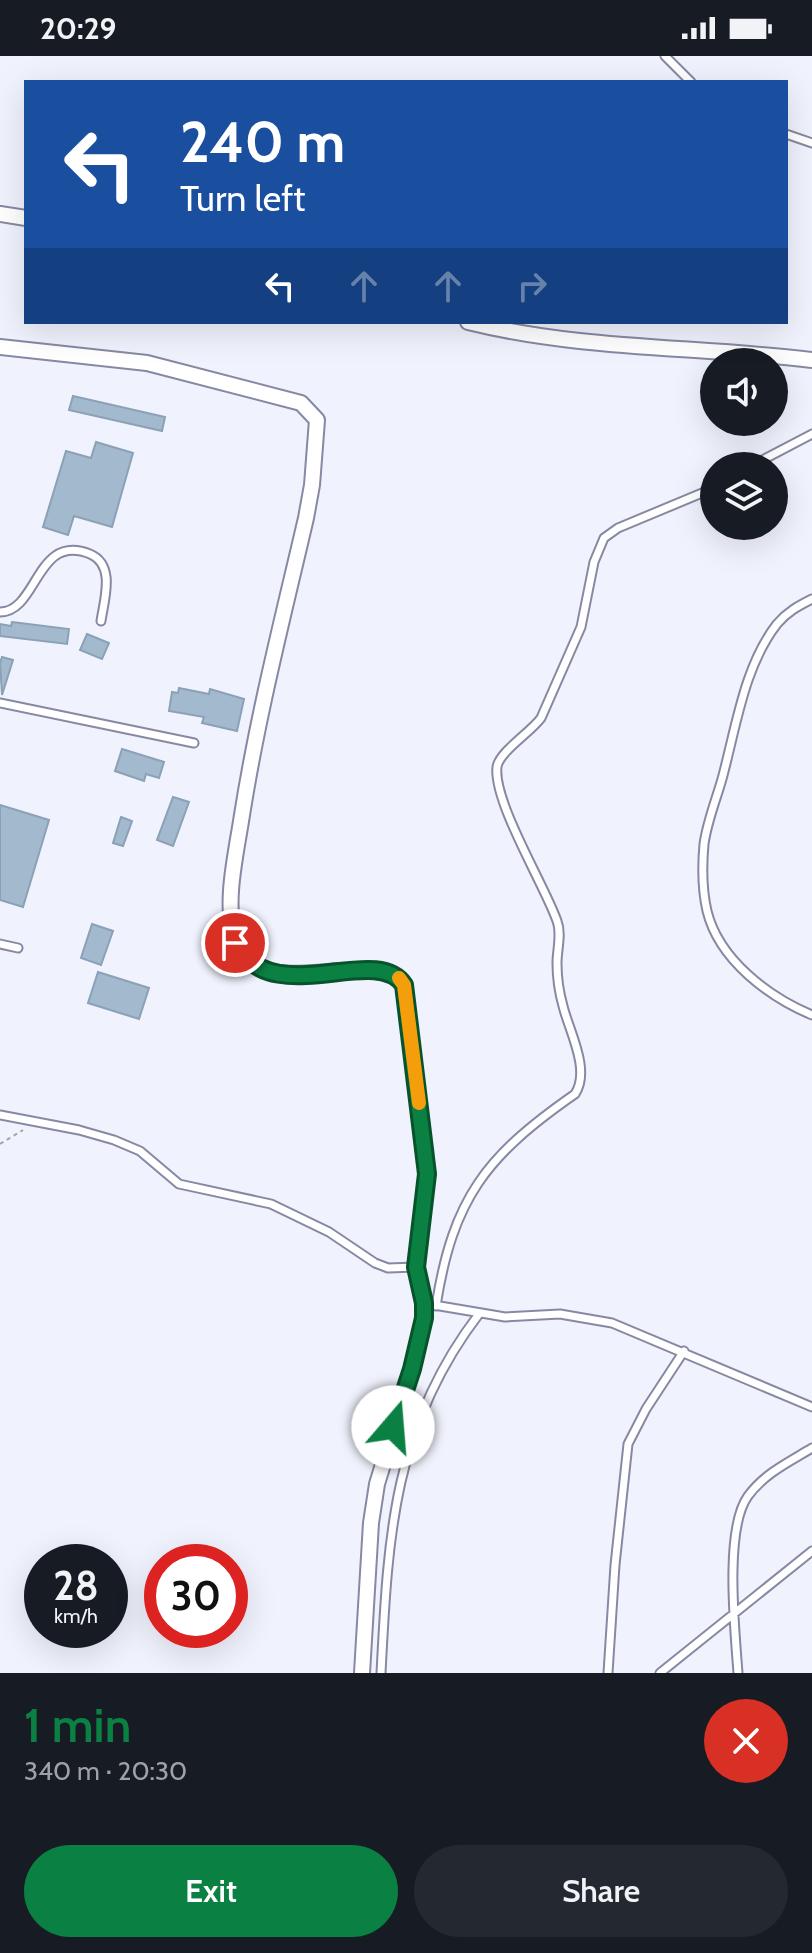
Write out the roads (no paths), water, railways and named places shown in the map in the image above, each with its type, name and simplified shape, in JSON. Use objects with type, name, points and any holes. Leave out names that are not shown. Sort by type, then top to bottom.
[{"type":"street","points":[[0,214],[24,218]]},
{"type":"street","points":[[478,324],[535,336],[608,344],[812,360]]},
{"type":"street","points":[[0,347],[157,365],[301,403],[317,420],[308,507],[255,732],[232,874],[232,918],[235,943],[256,967],[271,973],[298,975],[375,970],[395,975],[404,985],[427,1174],[416,1267],[430,1304],[387,1445],[375,1497],[362,1673]]},
{"type":"lane","points":[[665,56],[689,80]]},
{"type":"lane","points":[[788,135],[812,143]]},
{"type":"lane","points":[[778,452],[812,434]]},
{"type":"lane","points":[[700,494],[618,528],[604,538],[594,562],[581,627],[541,718],[533,730],[499,759],[498,781],[506,805],[538,884],[558,921],[557,978],[581,1074],[580,1086],[575,1094],[521,1135],[481,1178],[450,1237],[430,1304],[505,1317],[560,1314],[612,1323],[812,1407]]},
{"type":"lane","points":[[0,612],[18,606],[50,560],[66,552],[86,552],[98,558],[106,570],[107,585],[101,621]]},
{"type":"lane","points":[[812,599],[792,609],[778,623],[756,663],[704,841],[702,875],[707,912],[718,937],[750,977],[782,1003],[812,1015]]},
{"type":"lane","points":[[0,703],[194,743]]},
{"type":"lane","points":[[0,944],[18,948]]},
{"type":"lane","points":[[0,1115],[91,1133],[140,1151],[179,1184],[271,1204],[300,1216],[362,1256],[388,1268],[416,1267]]},
{"type":"lane","points":[[381,1673],[392,1527],[411,1443],[439,1371],[479,1314]]},
{"type":"lane","points":[[608,1673],[615,1565],[628,1444],[646,1409],[684,1351]]},
{"type":"lane","points":[[738,1673],[734,1613],[736,1521],[747,1497],[768,1474],[812,1448]]},
{"type":"lane","points":[[660,1673],[812,1551]]}]
